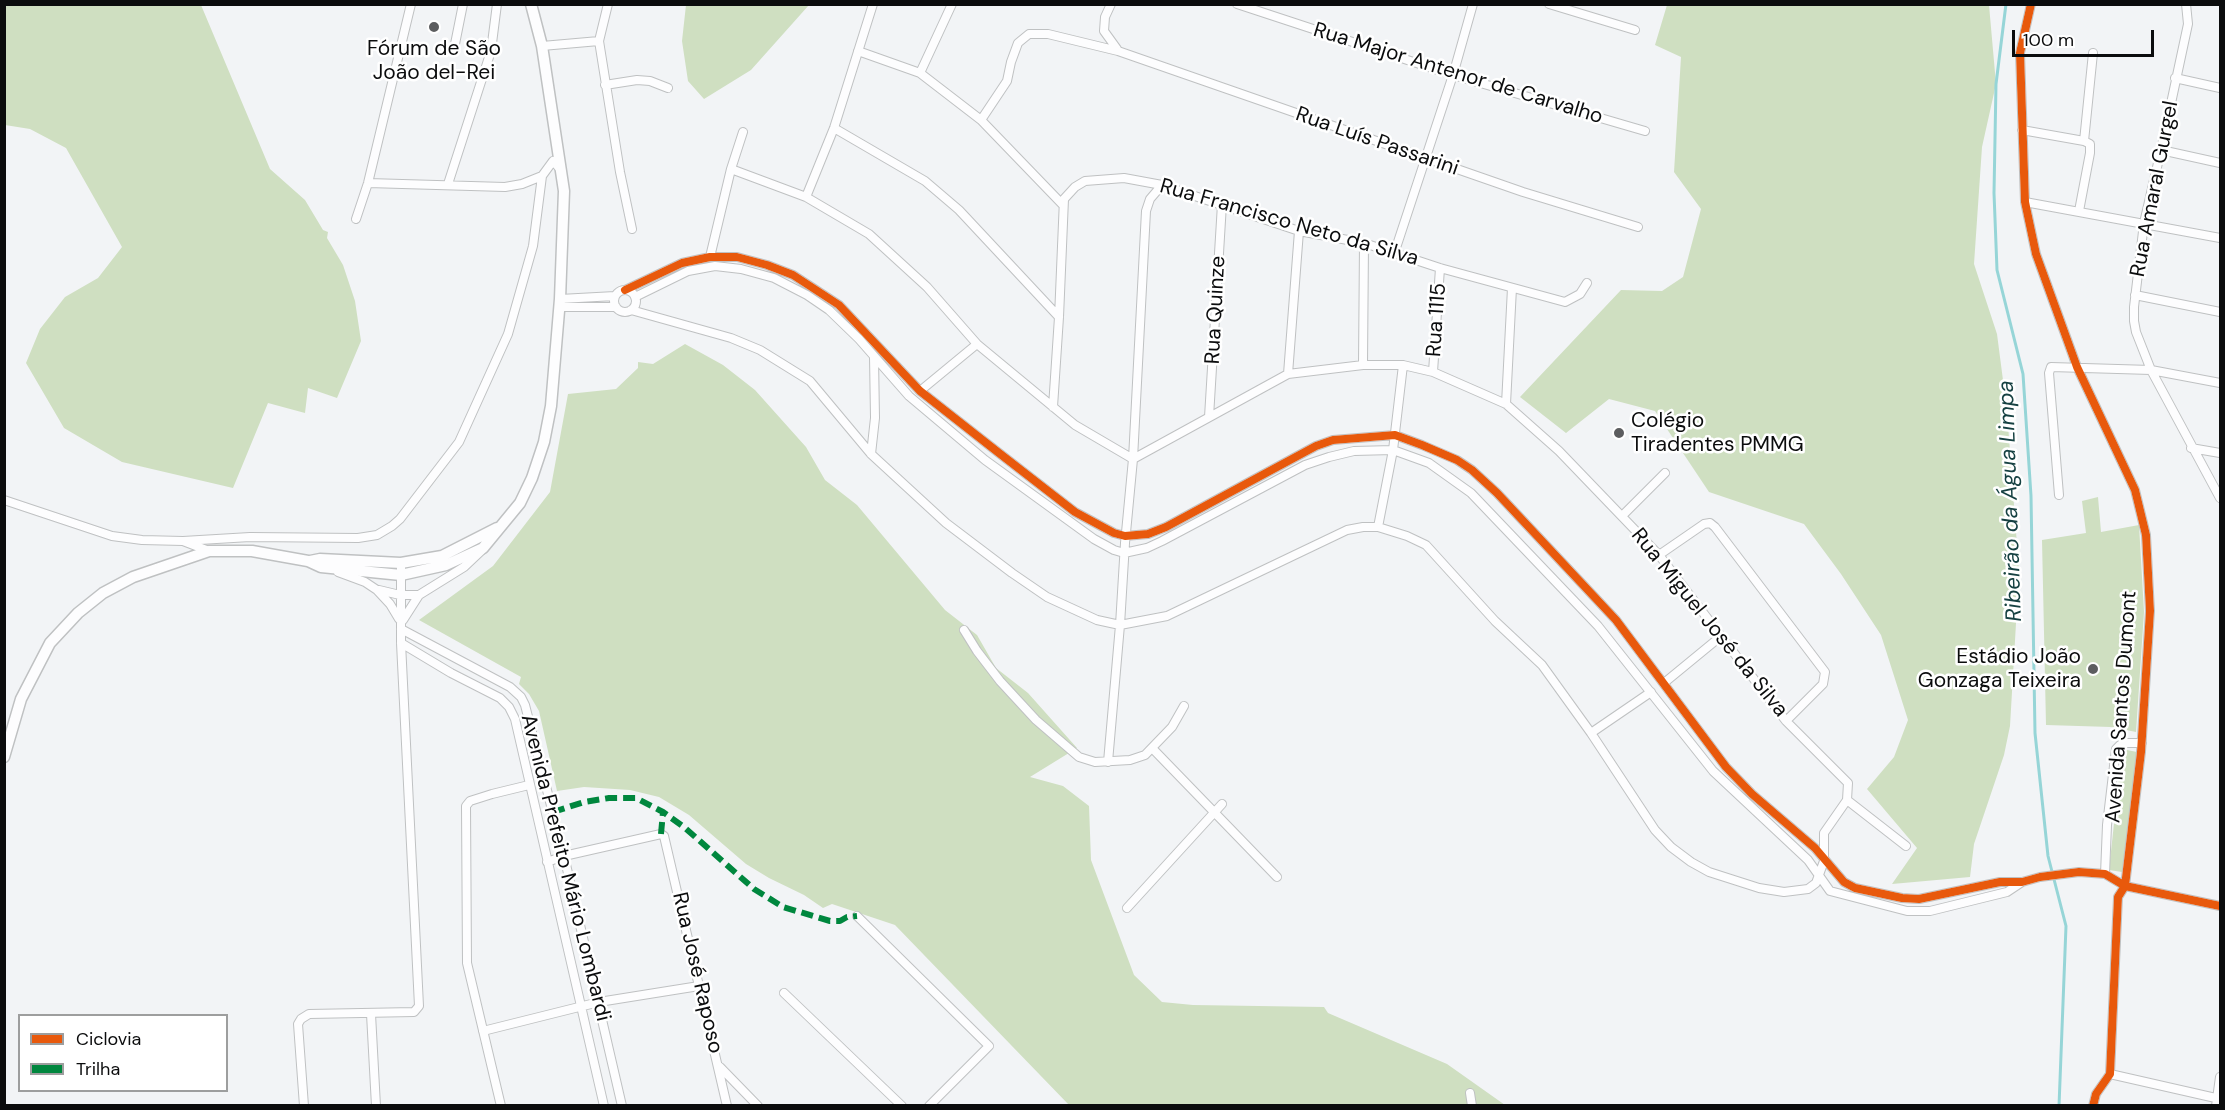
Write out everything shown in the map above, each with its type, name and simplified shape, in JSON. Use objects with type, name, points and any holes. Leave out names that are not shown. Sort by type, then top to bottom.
[{"type":"main road","points":[[4,757],[21,699],[50,643],[78,613],[103,593],[133,577],[209,551],[252,551],[308,561],[321,567],[401,575],[446,565],[483,548],[520,503],[532,478],[544,442],[554,380],[560,303],[564,190],[542,46],[531,4]]},
{"type":"main road","points":[[308,561],[320,559],[401,563],[442,556],[502,525]]},
{"type":"street","points":[[356,219],[368,183],[411,4]]},
{"type":"street","points":[[455,44],[463,4]]},
{"type":"street","points":[[448,184],[491,51],[497,4]]},
{"type":"street","points":[[608,4],[599,41],[632,229]]},
{"type":"street","points":[[806,197],[834,128],[873,4]]},
{"type":"street","points":[[920,74],[952,4]]},
{"type":"street","points":[[1111,4],[1105,17],[1104,31],[1118,51]]},
{"type":"street","name":"Rua Major Antenor de Carvalho","points":[[1237,4],[1453,75],[1645,131]]},
{"type":"street","points":[[1394,254],[1453,75],[1473,4]]},
{"type":"street","points":[[1549,4],[1635,30]]},
{"type":"street","name":"Avenida Santos Dumont","points":[[2031,4],[2020,53],[2025,202],[2036,254],[2077,367],[2135,490],[2146,535],[2150,610],[2142,743],[2125,886],[2118,897],[2110,1074],[2096,1094],[2093,1106]]},
{"type":"street","name":"Rua Amaral Gurgel","points":[[2186,4],[2188,24],[2144,223],[2134,314],[2136,332],[2151,369],[2220,498]]},
{"type":"street","name":"Rua Luís Passarini","points":[[981,120],[1007,81],[1018,43],[1029,33],[1048,34],[1118,51],[1425,159],[1638,227]]},
{"type":"street","points":[[542,46],[599,41]]},
{"type":"street","points":[[858,51],[920,74],[981,120],[1063,206],[1053,407]]},
{"type":"street","points":[[2084,141],[2093,53]]},
{"type":"street","points":[[2175,78],[2220,88]]},
{"type":"street","points":[[605,85],[637,80],[650,81],[668,88]]},
{"type":"street","points":[[834,128],[925,181],[959,210],[1059,317]]},
{"type":"street","points":[[2022,130],[2090,144],[2079,211]]},
{"type":"street","points":[[710,257],[731,169],[743,132]]},
{"type":"street","points":[[2161,150],[2220,163]]},
{"type":"street","points":[[4,500],[112,536],[142,540],[183,541],[250,537],[358,538],[377,535],[400,519],[459,442],[508,334],[533,246],[542,176],[553,161],[561,171]]},
{"type":"street","points":[[731,169],[806,197],[869,234],[927,288],[977,344],[1075,425],[1133,459]]},
{"type":"street","points":[[368,183],[505,187],[522,184],[542,176]]},
{"type":"street","name":"Rua Francisco Neto da Silva","points":[[1063,206],[1064,199],[1069,192],[1085,181],[1124,178],[1162,185],[1299,231],[1364,243],[1440,268],[1565,302],[1580,294],[1587,283]]},
{"type":"street","points":[[1108,762],[1133,459],[1146,211],[1150,200],[1162,185]]},
{"type":"street","points":[[2025,202],[2220,238]]},
{"type":"street","name":"Rua Quinze","points":[[1209,417],[1222,204]]},
{"type":"street","points":[[1287,374],[1299,231]]},
{"type":"street","points":[[1363,365],[1364,243]]},
{"type":"street","points":[[616,307],[614,301],[619,291],[682,263],[710,257],[737,257],[793,275],[838,305],[920,391],[1075,512],[1114,533],[1125,536],[1148,534],[1166,527],[1316,446],[1333,440],[1395,435],[1457,460],[1489,485],[1616,620],[1726,767],[1752,794],[1815,848],[1837,876],[1855,888],[1902,898],[1919,899],[2000,882],[2022,882],[2040,877],[2079,872],[2105,874],[2125,886],[2220,906]]},
{"type":"street","points":[[635,297],[688,271],[715,266],[741,268],[774,278],[807,295],[829,310],[909,396],[985,460],[1094,539],[1124,553],[1147,548],[1162,541],[1305,465],[1354,451],[1393,450],[1429,463],[1471,493],[1598,626],[1713,771],[1808,860],[1830,891],[1907,911],[1930,911],[2007,892],[2022,882]]},
{"type":"street","name":"Rua 1115","points":[[1433,372],[1440,268]]},
{"type":"street","points":[[1506,404],[1512,288]]},
{"type":"street","points":[[625,290],[635,297],[636,304],[631,310]]},
{"type":"street","points":[[2135,295],[2220,312]]},
{"type":"street","points":[[560,303],[615,296]]},
{"type":"street","points":[[560,303],[616,307],[623,312],[631,310],[731,338],[760,350],[810,381],[871,454],[946,523],[1047,597],[1097,620],[1120,625],[1167,616],[1347,530],[1378,527],[1407,536],[1426,545],[1495,621],[1542,665],[1591,733],[1655,830],[1671,847],[1691,862],[1732,880],[1784,892],[1808,889],[1820,877],[1824,861],[1824,833],[1847,800],[1906,846]]},
{"type":"street","points":[[920,391],[977,344]]},
{"type":"street","points":[[871,454],[875,418],[874,357]]},
{"type":"street","name":"Rua Miguel José da Silva","points":[[1133,459],[1287,374],[1363,365],[1403,365],[1433,372],[1506,404],[1560,451],[1659,555],[1786,721],[1848,783],[1847,800]]},
{"type":"street","points":[[1378,527],[1393,450],[1403,365]]},
{"type":"street","points":[[2059,495],[2049,373],[2051,367],[2151,369],[2220,383]]},
{"type":"street","points":[[2192,448],[2220,453]]},
{"type":"street","points":[[1622,516],[1665,473]]},
{"type":"street","points":[[1659,555],[1704,524],[1710,523],[1715,527],[1824,672],[1823,684],[1786,721]]},
{"type":"street","points":[[183,541],[209,551]]},
{"type":"street","points":[[401,626],[406,612],[419,596],[464,567],[483,548]]},
{"type":"street","points":[[304,1106],[298,1024],[301,1019],[309,1014],[414,1012],[419,1006],[401,642],[401,563]]},
{"type":"street","points":[[321,567],[356,578],[377,590],[390,603],[401,626]]},
{"type":"street","points":[[377,590],[419,596]]},
{"type":"street","name":"Avenida Prefeito Mário Lombardi","points":[[401,626],[510,687],[521,697],[525,705],[564,856],[622,1106]]},
{"type":"street","points":[[964,630],[1000,681],[1036,720],[1079,757],[1095,762],[1108,762],[1130,760],[1144,755],[1172,727],[1184,706]]},
{"type":"street","points":[[1664,683],[1720,637]]},
{"type":"street","name":"Avenida Prefeito Mário Lombardi","points":[[401,642],[451,673],[500,698],[509,707],[514,719],[604,1106]]},
{"type":"street","points":[[500,698],[510,687]]},
{"type":"street","points":[[1591,733],[1651,692]]},
{"type":"street","points":[[2105,874],[2107,825],[2116,749],[2126,743],[2142,743]]},
{"type":"street","points":[[1152,748],[1277,877]]},
{"type":"street","points":[[501,1106],[467,963],[466,806],[470,801],[529,785]]},
{"type":"street","points":[[1127,908],[1222,804]]},
{"type":"street","name":"Rua José Raposo","points":[[564,856],[661,834],[667,840],[727,1106]]},
{"type":"street","points":[[547,862],[564,856]]},
{"type":"street","points":[[857,916],[989,1046],[929,1106]]},
{"type":"street","points":[[483,1031],[599,1002],[699,986]]},
{"type":"street","points":[[784,993],[902,1106]]},
{"type":"street","points":[[371,1014],[376,1106]]},
{"type":"street","points":[[719,1066],[758,1106]]},
{"type":"street","points":[[2110,1074],[2218,1101],[2220,1077]]},
{"type":"street","points":[[1470,1093],[1472,1106]]},
{"type":"green space","points":[[5,4],[201,5],[270,169],[305,200],[323,230],[328,232],[327,238],[343,265],[355,301],[361,341],[337,398],[308,388],[305,413],[268,403],[233,488],[122,462],[64,428],[26,363],[40,329],[65,297],[98,278],[122,247],[66,148],[30,129],[5,125]]},
{"type":"green space","points":[[686,4],[809,5],[751,70],[704,99],[688,81],[682,41]]},
{"type":"green space","points":[[1667,5],[1989,5],[1996,84],[1982,147],[1974,264],[1997,334],[2007,411],[2019,572],[2010,726],[2004,755],[1974,844],[1970,877],[1892,884],[1917,848],[1867,789],[1894,757],[1908,720],[1881,635],[1841,574],[1804,524],[1709,492],[1655,411],[1609,399],[1566,433],[1520,397],[1621,290],[1662,291],[1683,277],[1701,209],[1674,172],[1681,57],[1655,45]]},
{"type":"green space","points":[[685,344],[723,365],[755,390],[806,447],[825,480],[857,505],[945,610],[977,635],[996,668],[1028,693],[1077,748],[1030,777],[1063,786],[1089,806],[1091,860],[1134,975],[1162,1002],[1193,1005],[1324,1007],[1328,1013],[1447,1064],[1505,1105],[1069,1105],[895,925],[832,904],[823,908],[804,895],[746,864],[689,815],[659,797],[630,790],[584,787],[557,791],[539,711],[529,694],[519,684],[521,677],[419,620],[493,566],[550,492],[568,394],[616,389],[638,368],[638,362],[653,364]]},
{"type":"green space","name":"Estádio João Gonzaga Teixeira","points":[[2098,497],[2101,532],[2139,525],[2144,612],[2136,732],[2111,727],[2046,725],[2042,540],[2086,533],[2082,501]]},
{"type":"green space","points":[[2122,749],[2137,752],[2122,872],[2109,870]]},
{"type":"waterway","name":"Ribeirão da Água Limpa","points":[[2006,4],[1996,84],[1994,193],[1997,270],[2023,374],[2031,496],[2035,733],[2048,856],[2066,926],[2059,1106]]},
{"type":"marked path","points":[[553,812],[584,802],[609,798],[636,798],[663,812],[684,827],[754,889],[783,907],[830,921],[840,921],[847,917],[857,916]]},
{"type":"marked path","points":[[661,834],[663,812]]},
{"type":"cycle path","points":[[2031,4],[2020,53],[2025,202],[2036,254],[2077,367],[2135,490],[2146,535],[2150,611],[2141,752],[2125,886],[2118,897],[2110,1074],[2096,1094],[2093,1106]]},
{"type":"cycle path","points":[[625,290],[682,263],[710,257],[737,257],[793,275],[839,305],[920,391],[1075,512],[1114,533],[1125,536],[1148,534],[1166,527],[1316,446],[1333,440],[1395,435],[1422,445],[1457,460],[1472,470],[1497,493],[1616,620],[1726,767],[1752,794],[1815,848],[1844,882],[1855,888],[1902,898],[1919,899],[2000,882],[2022,882],[2040,877],[2079,872],[2105,874],[2125,886],[2220,906]]},
{"type":"place","name":"Fórum de São João del-Rei","points":[[434,27]]},
{"type":"place","name":"Colégio Tiradentes PMMG","points":[[1619,433]]},
{"type":"place","name":"Estádio João Gonzaga Teixeira","points":[[2093,669]]}]
